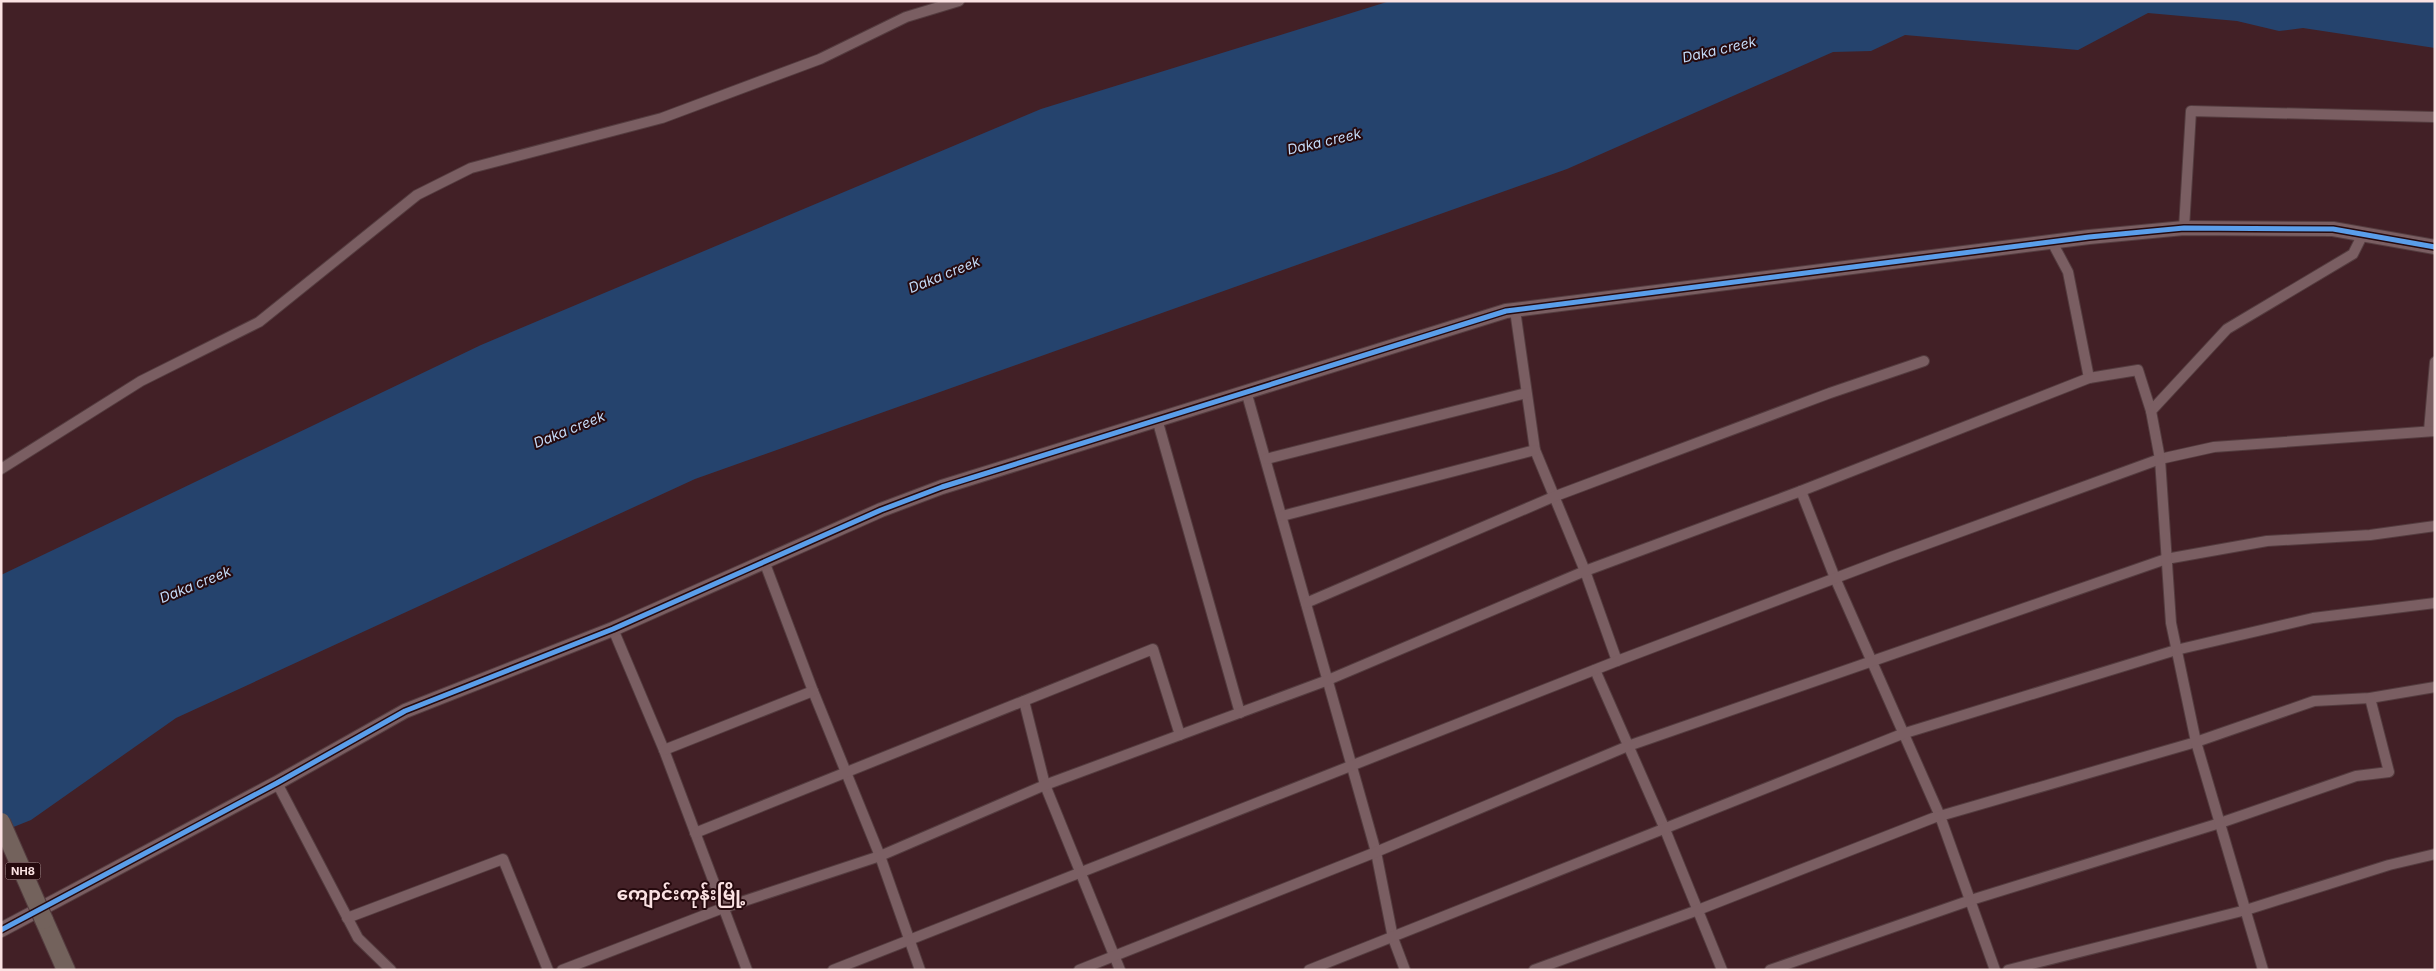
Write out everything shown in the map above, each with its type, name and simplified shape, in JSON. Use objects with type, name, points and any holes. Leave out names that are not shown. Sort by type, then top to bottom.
[{"type":"highway","name":"NH8","points":[[1,822],[66,970]]},
{"type":"street","points":[[1,469],[141,381],[259,322],[417,195],[471,168],[662,118],[820,59],[906,16],[959,1]]},
{"type":"street","points":[[2184,228],[2191,111],[2435,117]]},
{"type":"street","points":[[1,930],[277,783],[405,711],[613,629],[881,510],[1156,419],[1506,311],[2052,242],[2184,228],[2333,229],[2435,247]]},
{"type":"street","points":[[2152,411],[2227,330],[2353,254],[2362,234]]},
{"type":"street","points":[[2052,242],[2068,272],[2089,378]]},
{"type":"street","points":[[1515,310],[1535,450],[1585,571],[1617,662]]},
{"type":"street","points":[[1306,603],[1553,497],[1830,393],[1924,361]]},
{"type":"street","points":[[833,970],[1595,670],[1835,578],[2160,459],[2214,447],[2432,431],[2435,362]]},
{"type":"street","points":[[562,970],[723,908],[880,856],[1045,785],[1328,680],[1585,571],[1801,491],[2089,378],[2138,370],[2152,411],[2160,459],[2171,623],[2176,650],[2196,742],[2263,970]]},
{"type":"street","points":[[1246,391],[1376,852],[1393,938],[1406,970]]},
{"type":"street","points":[[1266,459],[1526,393]]},
{"type":"street","points":[[1156,419],[1240,713]]},
{"type":"street","points":[[1282,516],[1535,450]]},
{"type":"street","points":[[1801,491],[1835,578],[1902,734],[1940,816],[1995,970]]},
{"type":"street","points":[[1079,970],[1376,852],[1628,746],[2166,559],[2267,541],[2370,535],[2435,526]]},
{"type":"street","points":[[764,561],[813,691],[880,856],[920,970]]},
{"type":"street","points":[[1309,970],[1902,734],[2176,650],[2313,618],[2435,603]]},
{"type":"street","points":[[613,629],[664,750],[747,970]]},
{"type":"street","points":[[695,833],[1153,649],[1180,735]]},
{"type":"street","points":[[1595,670],[1664,828],[1722,970]]},
{"type":"street","points":[[1534,970],[1698,910],[1940,816],[2196,742],[2314,701],[2370,698],[2435,687]]},
{"type":"street","points":[[664,750],[813,691]]},
{"type":"street","points":[[1770,970],[1971,900],[2220,823],[2356,776],[2390,772],[2370,698]]},
{"type":"street","points":[[1024,701],[1045,785],[1082,872],[1120,970]]},
{"type":"street","points":[[277,783],[358,938],[391,970]]},
{"type":"street","points":[[2008,970],[2246,910],[2389,865],[2435,854]]},
{"type":"street","points":[[347,918],[503,859],[548,970]]},
{"type":"water","name":"Daka creek","points":[[1390,1],[2435,1],[2435,48],[2303,28],[2279,31],[2237,21],[2148,13],[2078,50],[1905,35],[1871,51],[1833,52],[1567,169],[695,479],[176,718],[31,820],[1,832],[1,575],[481,345],[1041,109]]},
{"type":"cycle path","points":[[1,930],[277,783],[405,711],[613,629],[881,510],[942,487],[1506,311],[2089,237],[2184,228],[2333,229],[2435,247]]},
{"type":"district","name":"ကျောင်းကုန်းမြို့","points":[[681,893]]}]
